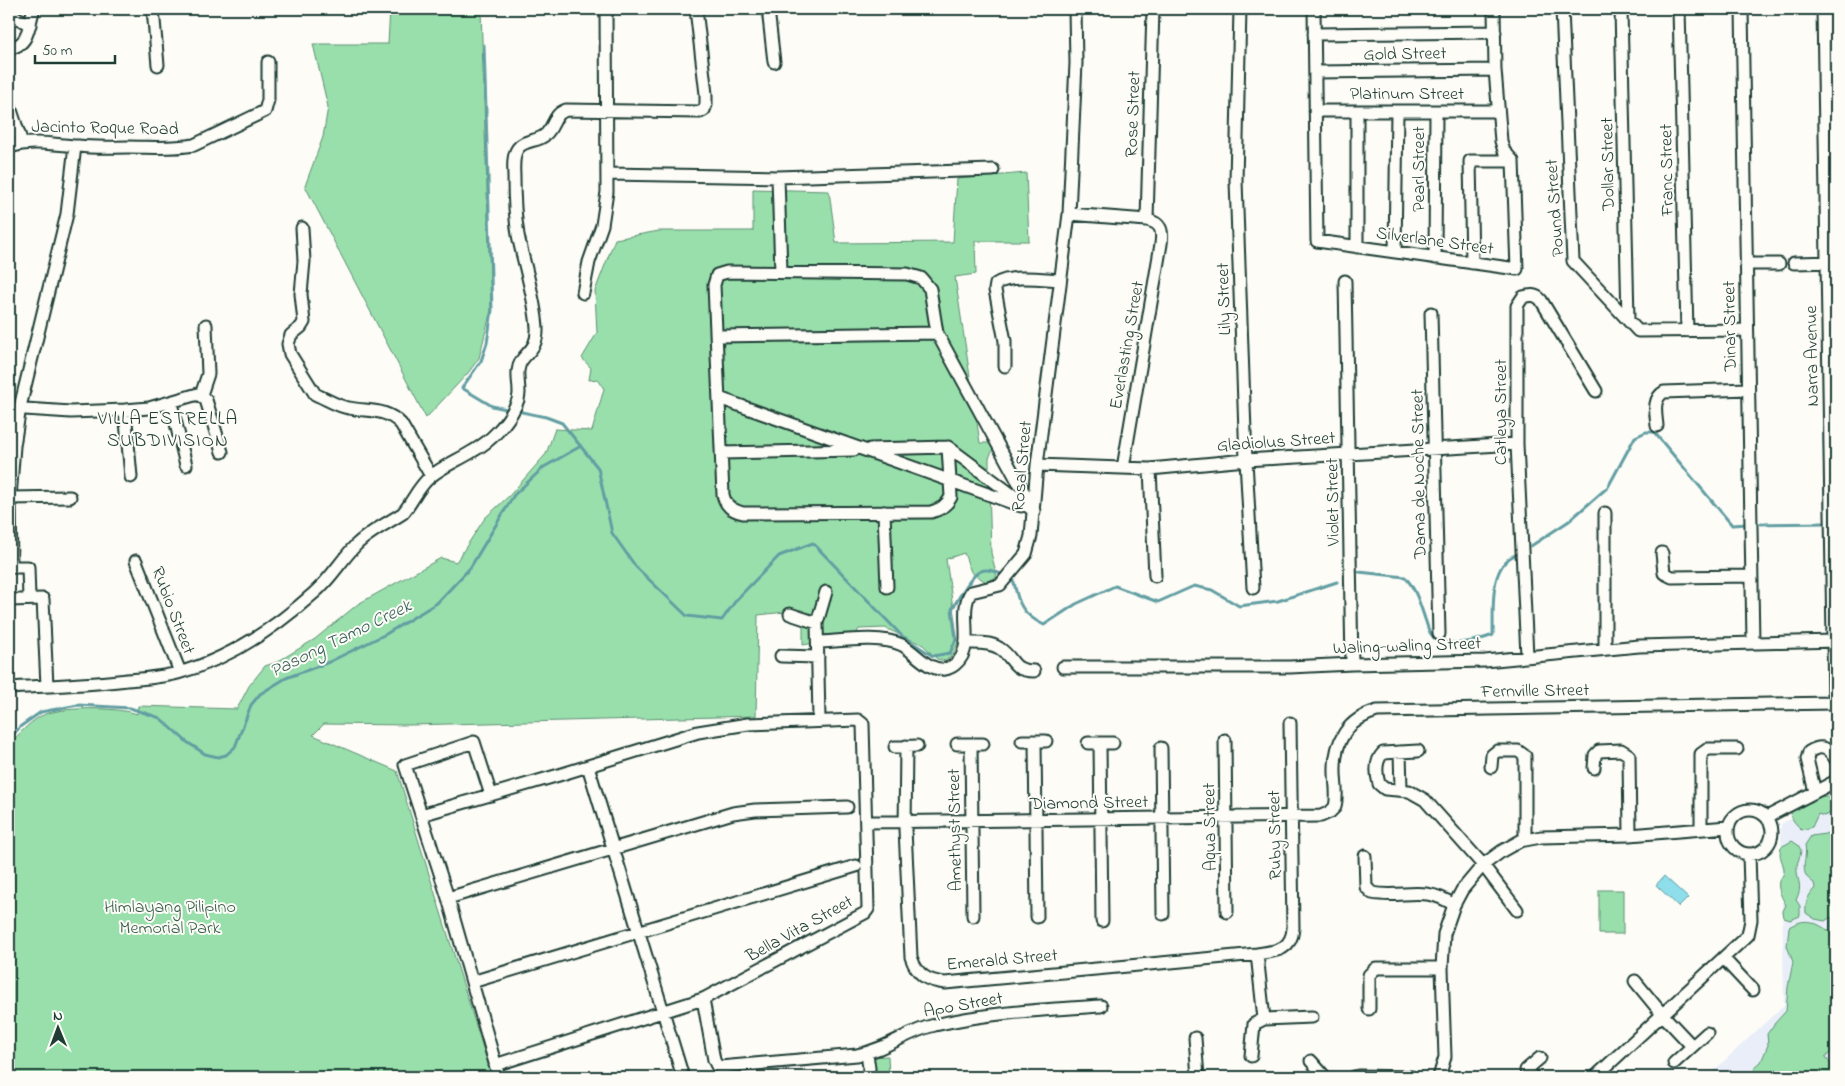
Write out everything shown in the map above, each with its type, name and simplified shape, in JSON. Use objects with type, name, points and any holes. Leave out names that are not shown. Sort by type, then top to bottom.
[{"type":"street","points":[[9,9],[14,16],[30,26]]},
{"type":"street","points":[[9,48],[16,48],[24,41],[34,9]]},
{"type":"street","points":[[153,9],[158,65]]},
{"type":"street","points":[[583,293],[589,262],[602,224],[608,174],[606,9]]},
{"type":"street","points":[[9,688],[137,680],[180,672],[216,659],[242,646],[276,624],[315,593],[332,576],[355,545],[403,513],[419,488],[430,476],[475,450],[493,436],[517,404],[520,393],[518,372],[520,363],[532,350],[536,341],[537,328],[518,232],[514,196],[514,157],[517,149],[523,144],[539,139],[546,134],[559,113],[566,110],[700,112],[704,110],[706,94],[696,9]]},
{"type":"street","points":[[768,9],[774,62]]},
{"type":"street","name":"Rosal Street","points":[[967,643],[966,599],[970,592],[1000,585],[1026,554],[1031,536],[1037,465],[1069,214],[1076,63],[1074,9]]},
{"type":"street","name":"Rose Street","points":[[1147,220],[1153,9]]},
{"type":"street","name":"Lily Street","points":[[1240,9],[1236,181],[1246,460],[1253,588]]},
{"type":"street","name":"Silverlane Street","points":[[1314,9],[1317,241],[1517,269],[1513,161],[1504,151],[1500,135],[1495,70],[1494,9]]},
{"type":"street","name":"Pound Street","points":[[1562,9],[1573,261],[1638,331],[1747,330]]},
{"type":"street","name":"Dollar Street","points":[[1621,9],[1628,319]]},
{"type":"street","name":"Franc Street","points":[[1679,9],[1687,331]]},
{"type":"street","name":"Dinar Street","points":[[1742,9],[1753,642]]},
{"type":"street","name":"Narra Avenue","points":[[1823,9],[1832,262],[1833,477],[1831,522],[1835,703]]},
{"type":"street","points":[[1314,34],[1495,32]]},
{"type":"street","name":"Jacinto Roque Road","points":[[9,147],[22,143],[38,142],[75,146],[183,147],[204,141],[265,111],[268,100],[268,62]]},
{"type":"street","name":"Gold Street","points":[[1315,72],[1495,70]]},
{"type":"street","points":[[9,104],[22,143]]},
{"type":"street","name":"Platinum Street","points":[[1315,111],[1498,111]]},
{"type":"street","points":[[1357,111],[1357,247]]},
{"type":"street","points":[[1394,252],[1396,111]]},
{"type":"street","name":"Pearl Street","points":[[1435,258],[1436,111]]},
{"type":"street","points":[[29,599],[28,567],[11,567],[11,447],[67,214],[75,146]]},
{"type":"street","points":[[1472,263],[1470,161],[1513,161]]},
{"type":"street","points":[[608,174],[778,177],[993,170]]},
{"type":"street","points":[[778,177],[781,272]]},
{"type":"street","points":[[1069,214],[1147,220]]},
{"type":"street","name":"Everlasting Street","points":[[1123,468],[1161,244],[1161,228],[1159,224],[1147,220]]},
{"type":"street","points":[[302,228],[304,261],[301,294],[304,322],[291,335],[288,344],[290,354],[315,394],[347,408],[387,413],[395,418],[401,424],[430,476]]},
{"type":"street","points":[[1794,263],[1832,262]]},
{"type":"street","points":[[1746,264],[1779,264]]},
{"type":"street","points":[[948,447],[950,497],[947,504],[940,510],[931,512],[743,513],[728,507],[723,495],[721,453],[714,285],[717,275],[727,272],[781,272],[915,275],[921,278],[930,289],[937,333],[1034,510]]},
{"type":"street","points":[[1005,366],[1005,341],[995,290],[996,284],[1000,281],[1011,279],[1036,278],[1060,280]]},
{"type":"street","name":"Violet Street","points":[[1345,281],[1352,664]]},
{"type":"street","name":"Catleya Street","points":[[1527,656],[1517,444],[1518,306],[1523,297],[1530,295],[1541,300],[1596,391]]},
{"type":"street","name":"Dama de Noche Street","points":[[1431,313],[1439,634]]},
{"type":"street","points":[[201,395],[208,374],[206,325]]},
{"type":"street","points":[[717,336],[937,333]]},
{"type":"street","points":[[1657,426],[1656,405],[1660,394],[1664,392],[1748,390]]},
{"type":"street","points":[[20,407],[30,410],[71,412],[125,410],[149,408],[171,403],[195,394],[201,395],[206,400],[222,452]]},
{"type":"street","points":[[719,398],[1034,510]]},
{"type":"street","points":[[171,403],[186,465]]},
{"type":"street","points":[[125,410],[131,477]]},
{"type":"street","name":"Gladiolus Street","points":[[1037,465],[1150,469],[1246,460],[1517,444]]},
{"type":"street","points":[[721,453],[948,447],[1034,510]]},
{"type":"street","points":[[1150,469],[1155,576]]},
{"type":"street","points":[[10,498],[70,497]]},
{"type":"street","points":[[884,512],[887,586]]},
{"type":"street","points":[[1605,513],[1605,648]]},
{"type":"street","points":[[1662,553],[1664,573],[1672,578],[1751,576]]},
{"type":"street","name":"Rubio Street","points":[[136,561],[180,672]]},
{"type":"street","points":[[421,815],[716,728],[756,723],[815,720],[818,623],[826,592]]},
{"type":"street","points":[[9,600],[44,599],[47,686]]},
{"type":"street","points":[[790,614],[818,623]]},
{"type":"street","points":[[818,642],[878,640],[893,642],[903,646],[936,668],[944,669],[953,666],[962,657],[967,643],[991,644],[1000,648],[1014,666],[1034,672]]},
{"type":"street","name":"Waling-waling Street","points":[[1062,667],[1290,667],[1485,661],[1605,648],[1834,641]]},
{"type":"street","points":[[781,656],[818,657]]},
{"type":"street","name":"Fernville Street","points":[[1314,816],[1326,814],[1335,807],[1336,749],[1344,732],[1358,718],[1377,711],[1835,703]]},
{"type":"street","name":"Bella Vita Street","points":[[704,999],[867,911],[863,724],[858,720],[815,720]]},
{"type":"street","name":"Ruby Street","points":[[1288,945],[1291,941],[1293,929],[1290,723]]},
{"type":"street","name":"Aqua Street","points":[[1226,740],[1227,912]]},
{"type":"street","points":[[1022,741],[1041,741],[1036,820],[1038,917]]},
{"type":"street","points":[[490,795],[474,742],[405,765],[448,898],[499,1077]]},
{"type":"street","points":[[1102,921],[1101,819],[1094,743],[1113,743]]},
{"type":"street","points":[[957,744],[983,744]]},
{"type":"street","name":"Amethyst Street","points":[[971,744],[973,916]]},
{"type":"street","name":"Emerald Street","points":[[906,746],[904,822],[911,957],[914,966],[920,974],[933,982],[954,982],[1257,954],[1280,949],[1288,945]]},
{"type":"street","points":[[1161,748],[1163,914]]},
{"type":"street","points":[[1815,792],[1808,760],[1809,752],[1815,749],[1826,748],[1832,752],[1836,760]]},
{"type":"street","points":[[1701,830],[1701,754],[1708,749],[1737,749]]},
{"type":"street","points":[[1594,768],[1594,755],[1599,751],[1621,750],[1629,755],[1630,835]]},
{"type":"street","points":[[1418,751],[1383,753],[1377,764],[1378,780],[1381,787],[1417,794],[1425,800],[1483,865],[1517,910]]},
{"type":"street","points":[[1492,767],[1492,755],[1496,751],[1518,751],[1525,756],[1525,840]]},
{"type":"street","points":[[1400,752],[1401,790]]},
{"type":"street","points":[[588,766],[684,1077]]},
{"type":"street","points":[[1767,817],[1836,781]]},
{"type":"street","points":[[448,898],[744,811],[847,807]]},
{"type":"street","points":[[1749,809],[1759,811],[1767,817],[1772,826],[1772,836],[1768,845],[1760,852],[1750,854],[1740,851],[1733,845],[1728,837],[1728,827],[1732,818],[1740,812],[1749,809]]},
{"type":"street","name":"Diamond Street","points":[[866,822],[1314,816]]},
{"type":"street","points":[[1439,1077],[1445,1057],[1442,968],[1444,934],[1454,905],[1462,890],[1483,865],[1502,851],[1525,840],[1541,836],[1630,835],[1728,827]]},
{"type":"street","points":[[1594,1077],[1748,935],[1751,920],[1750,854]]},
{"type":"street","points":[[1365,856],[1366,887],[1372,892],[1424,892],[1435,895],[1454,905]]},
{"type":"street","points":[[472,982],[856,866]]},
{"type":"street","points":[[1257,954],[1264,1019]]},
{"type":"street","points":[[1723,958],[1753,990]]},
{"type":"street","points":[[1369,1009],[1368,980],[1372,971],[1376,968],[1442,968]]},
{"type":"street","points":[[1636,981],[1662,1014],[1692,1046]]},
{"type":"street","points":[[495,1066],[704,999]]},
{"type":"street","name":"Apo Street","points":[[704,999],[714,1060],[717,1066],[867,1054],[879,1050],[915,1031],[935,1025],[1022,1012],[1101,1006]]},
{"type":"street","points":[[1251,1056],[1253,1024],[1264,1019],[1312,1017]]},
{"type":"street","points":[[1674,1063],[1707,1033]]},
{"type":"street","points":[[1195,1038],[1198,1077]]},
{"type":"street","points":[[867,1054],[868,1077]]},
{"type":"street","points":[[1533,1077],[1526,1070],[1540,1058]]},
{"type":"street","points":[[1311,1061],[1325,1077]]},
{"type":"street","points":[[1354,1077],[1412,1077]]},
{"type":"shaded area","points":[[1836,794],[1836,1077],[1707,1077],[1784,1005],[1781,824]]},
{"type":"green space","points":[[390,9],[481,10],[491,310],[479,358],[468,373],[426,418],[305,186],[323,137],[328,107],[313,44],[388,44]]},
{"type":"green space","name":"Himlayang Pilipino Memorial Park","points":[[1026,173],[1029,241],[975,241],[976,274],[955,277],[980,443],[996,443],[989,458],[989,486],[991,553],[997,577],[986,582],[971,572],[964,553],[946,559],[958,643],[953,655],[945,661],[937,659],[923,645],[885,628],[859,629],[855,636],[803,645],[803,610],[758,615],[756,716],[410,725],[324,724],[313,735],[397,771],[492,1077],[9,1077],[9,744],[28,726],[41,716],[61,710],[103,709],[137,714],[138,706],[237,709],[249,686],[265,666],[277,662],[315,639],[358,604],[441,558],[456,562],[485,518],[510,495],[546,454],[555,429],[592,431],[604,389],[598,379],[589,380],[591,368],[582,358],[597,333],[595,291],[615,239],[659,231],[753,231],[753,189],[829,191],[836,243],[953,242],[957,179]]},
{"type":"green space","points":[[1827,796],[1833,799],[1836,804],[1833,812],[1824,816],[1818,814],[1812,827],[1802,830],[1793,820],[1791,812],[1798,805],[1812,802],[1817,797]]},
{"type":"green space","points":[[1836,829],[1836,1049],[1825,1057],[1831,1064],[1832,1077],[1754,1077],[1755,1067],[1761,1062],[1768,1045],[1767,1034],[1786,1011],[1793,962],[1787,946],[1789,927],[1806,921],[1831,932],[1831,917],[1825,921],[1815,919],[1806,913],[1808,899],[1815,888],[1814,883],[1804,871],[1805,845],[1811,836],[1825,834]]},
{"type":"green space","points":[[1792,841],[1801,850],[1797,867],[1800,886],[1796,900],[1800,906],[1800,916],[1790,920],[1784,918],[1783,911],[1786,905],[1780,893],[1779,881],[1784,872],[1780,854],[1781,847]]},
{"type":"green space","points":[[1599,890],[1623,890],[1623,934],[1599,934]]},
{"type":"green space","points":[[888,1056],[889,1077],[872,1077],[871,1057]]},
{"type":"water","points":[[1664,876],[1688,898],[1679,907],[1656,885]]},
{"type":"waterway","points":[[484,45],[492,310],[487,343],[481,361],[462,388],[492,406],[511,410]]},
{"type":"waterway","name":"Pasong Tamo Creek","points":[[517,411],[546,417],[562,423],[598,468],[612,533],[636,567],[687,616],[722,620],[737,599],[779,556],[813,543],[902,636],[933,656],[950,653],[956,639],[952,609],[973,577],[977,573],[987,570],[1004,576]]},
{"type":"waterway","name":"Pasong Tamo Creek","points":[[1531,546],[1569,521],[1608,487],[1635,437],[1646,432],[1654,432],[1732,525],[1748,524]]},
{"type":"waterway","name":"Pasong Tamo Creek","points":[[9,739],[21,726],[41,712],[78,705],[130,708],[160,718],[187,742],[205,754],[218,757],[226,755],[235,747],[251,705],[260,694],[286,678],[329,662],[386,634],[437,603],[470,568],[514,495],[544,467],[581,446]]},
{"type":"waterway","name":"Pasong Tamo Creek","points":[[1754,524],[1828,523]]},
{"type":"waterway","points":[[1359,572],[1405,577],[1417,597],[1431,634],[1443,642],[1460,643],[1493,635],[1493,602],[1496,579],[1506,561],[1515,555]]},
{"type":"waterway","name":"Pasong Tamo Creek","points":[[1009,579],[1014,582],[1017,597],[1026,613],[1044,625],[1076,604],[1115,586],[1158,602],[1194,586],[1212,590],[1239,606],[1278,601],[1337,582]]},
{"type":"district","name":"VILLA ESTRELLA SUBDIVISION","points":[[168,428]]}]
